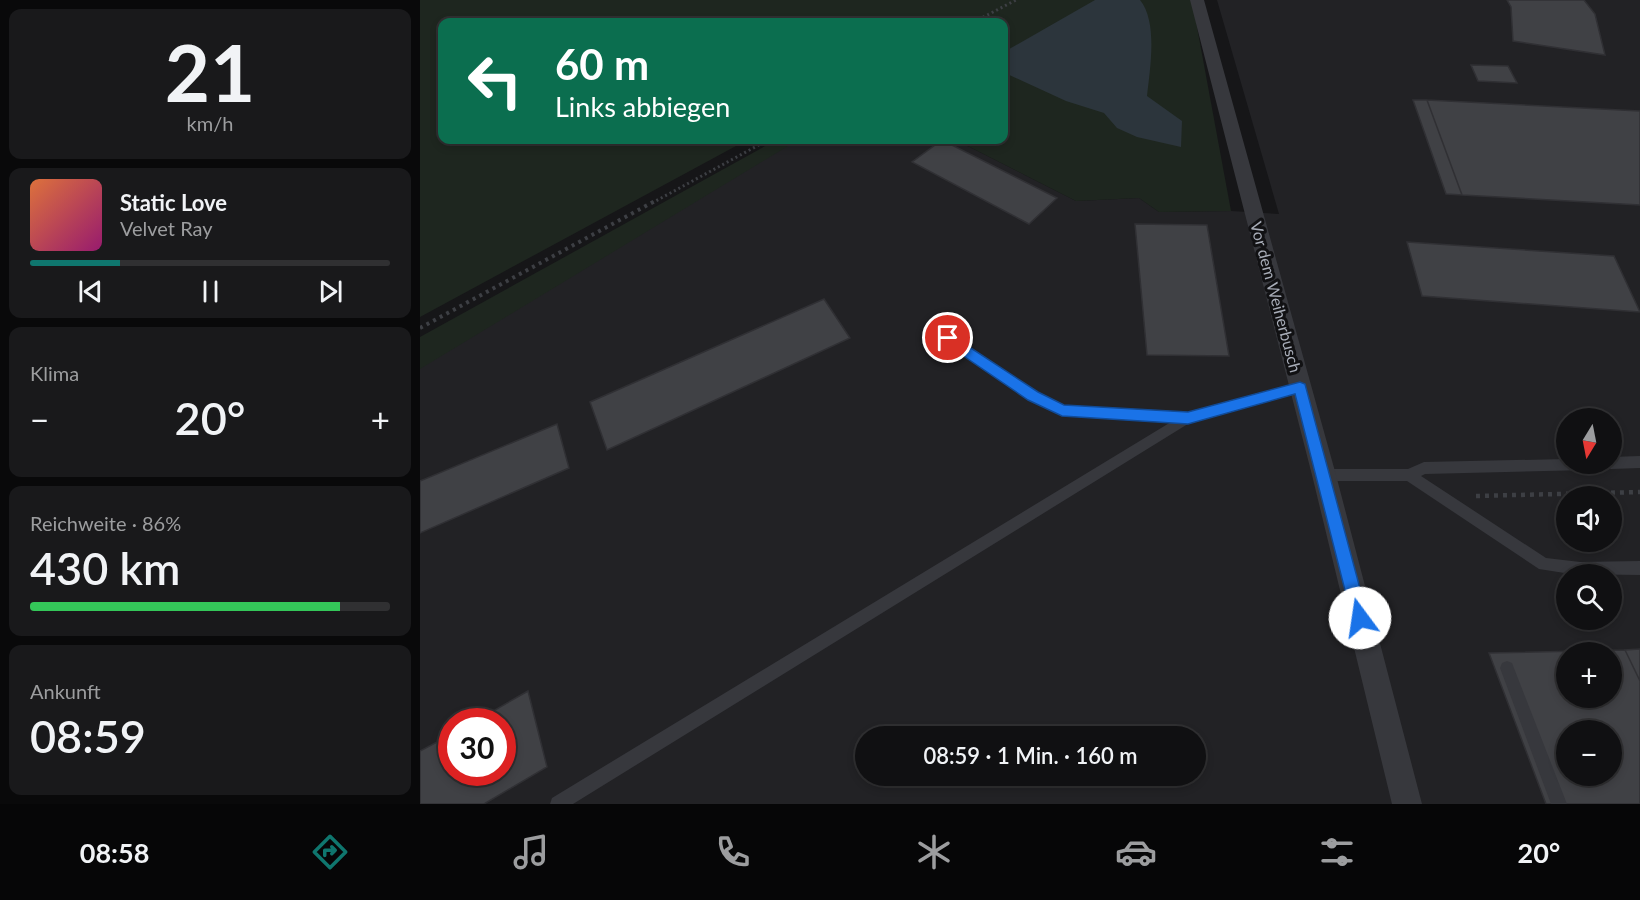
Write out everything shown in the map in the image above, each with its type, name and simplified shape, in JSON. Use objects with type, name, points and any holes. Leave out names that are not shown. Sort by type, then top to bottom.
[{"type":"street","name":"Vor dem Weiherbusch","points":[[1197,0],[1324,475],[1407,804]]},
{"type":"lane","points":[[931,327],[1033,396],[1062,410],[1188,418]]},
{"type":"lane","points":[[558,804],[1188,418],[1300,387]]},
{"type":"lane","points":[[1622,463],[1640,462]]},
{"type":"lane","points":[[1324,475],[1409,475],[1424,468],[1556,465]]},
{"type":"lane","points":[[1409,475],[1544,564],[1580,569],[1640,568]]},
{"type":"lane","points":[[1507,668],[1559,804]]},
{"type":"path","points":[[982,18],[1016,0]]},
{"type":"path","points":[[420,328],[761,144]]},
{"type":"path","points":[[1443,497],[1640,492]]},
{"type":"shaded area","points":[[420,0],[1192,0],[1231,211],[1159,212],[1139,198],[1076,201],[964,144],[1008,144],[1008,18],[438,18],[438,144],[740,144],[420,317]]},
{"type":"shaded area","points":[[1095,0],[1140,0],[1146,9],[1151,33],[1147,96],[1182,121],[1181,147],[1137,137],[1117,128],[1104,113],[1066,101],[1008,74],[1008,50]]},
{"type":"shaded area","points":[[1217,0],[1640,0],[1640,804],[420,804],[420,368],[789,144],[964,144],[1076,201],[1139,198],[1159,212],[1231,211],[1279,214]]},
{"type":"shaded area","points":[[769,144],[791,144],[420,369],[420,337]]},
{"type":"building","points":[[1507,0],[1584,0],[1595,14],[1605,55],[1513,41],[1511,7]]},
{"type":"building","points":[[1471,65],[1508,66],[1517,83],[1478,81]]},
{"type":"building","points":[[1413,100],[1427,100],[1462,195],[1446,194]]},
{"type":"building","points":[[1427,100],[1640,111],[1640,205],[1462,195]]},
{"type":"building","points":[[937,144],[950,144],[1057,198],[1029,224],[912,162]]},
{"type":"building","points":[[1135,224],[1207,225],[1229,356],[1147,355]]},
{"type":"building","points":[[1407,242],[1614,256],[1640,312],[1422,296]]},
{"type":"building","points":[[824,299],[850,338],[607,450],[590,402]]},
{"type":"building","points":[[557,424],[569,468],[420,533],[420,481]]},
{"type":"building","points":[[1640,649],[1640,681],[1625,650]]},
{"type":"building","points":[[1622,650],[1625,650],[1640,681],[1640,804],[1546,804],[1489,653],[1556,652],[1556,708],[1622,708]]},
{"type":"building","points":[[528,691],[547,767],[516,785],[516,708],[498,708]]},
{"type":"building","points":[[438,741],[438,786],[515,786],[484,804],[420,804],[420,751]]},
{"type":"route","points":[[948,338],[1033,396],[1062,410],[1188,418],[1300,387],[1360,618]]}]
